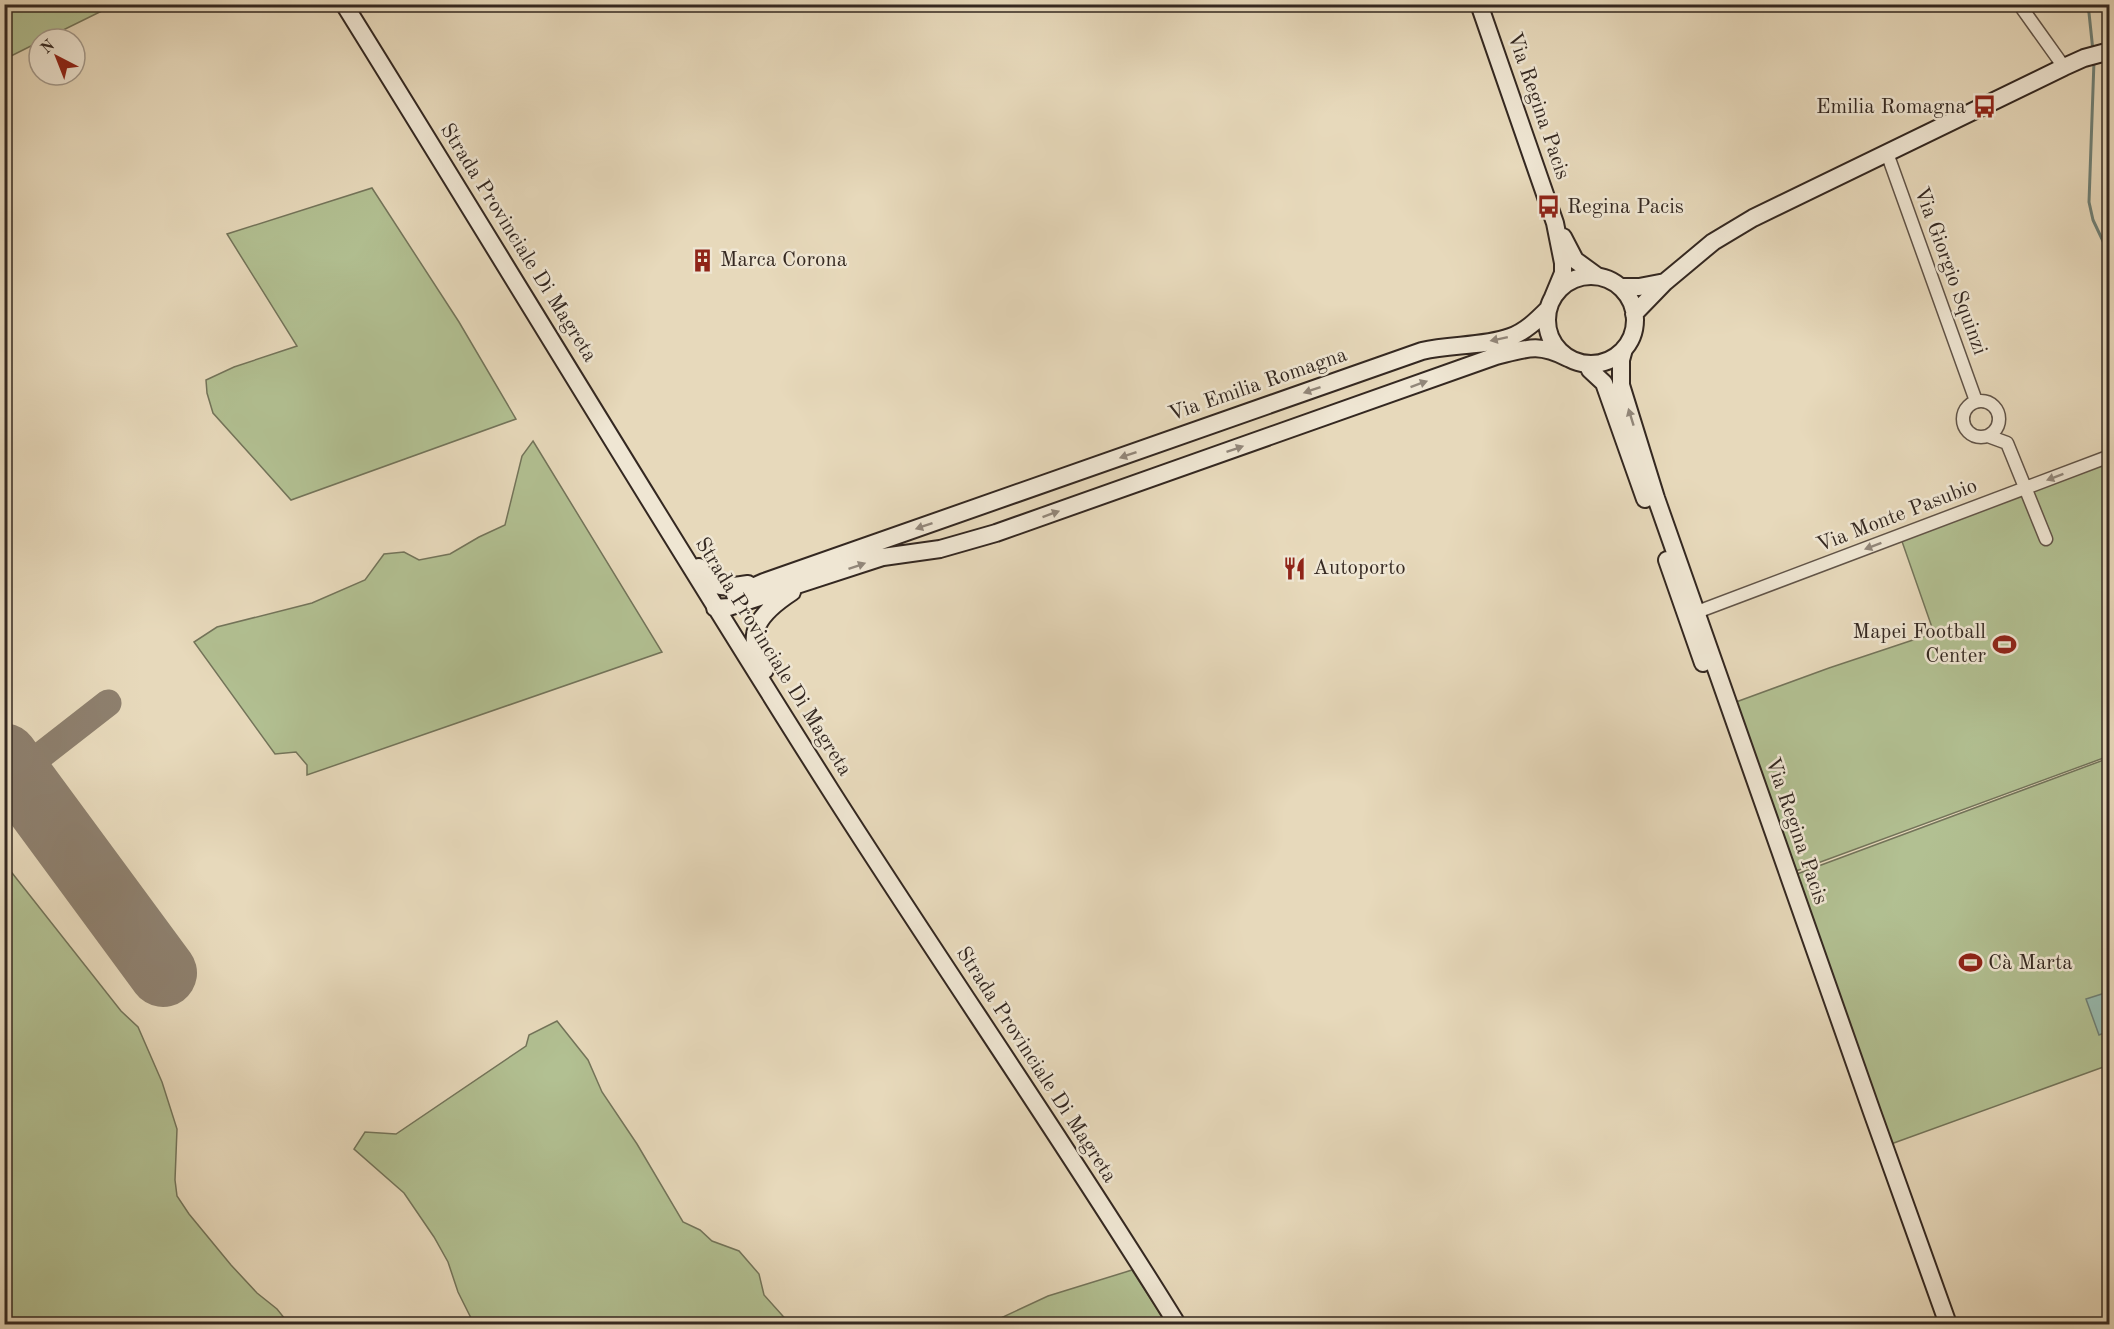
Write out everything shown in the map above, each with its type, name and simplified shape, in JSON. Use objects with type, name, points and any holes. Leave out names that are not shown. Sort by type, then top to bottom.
[{"type":"street","name":"Strada Provinciale Di Magreta","points":[[344,4],[715,608],[902,904],[1177,1324]]},
{"type":"street","name":"Via Regina Pacis","points":[[1479,4],[1555,223],[1563,273],[1550,303]]},
{"type":"street","points":[[2019,4],[2064,67]]},
{"type":"street","points":[[1635,314],[1665,282],[1713,242],[1753,218],[2064,67],[2109,51]]},
{"type":"street","name":"Via Giorgio Squinzi","points":[[1887,153],[1976,402]]},
{"type":"street","name":"Via Regina Pacis","points":[[1555,223],[1575,260],[1597,276]]},
{"type":"street","name":"Via Emilia Romagna","points":[[715,608],[728,598],[764,582],[1422,351],[1511,337],[1532,325],[1561,287],[1584,276],[1597,276]]},
{"type":"street","points":[[715,608],[729,607],[802,585],[883,557],[940,549],[996,533],[1496,356],[1531,347],[1551,350],[1587,364],[1607,361],[1624,349],[1631,338],[1635,326],[1635,314],[1630,299],[1621,287],[1597,276]]},
{"type":"street","points":[[1621,287],[1639,287],[1665,282]]},
{"type":"street","points":[[1550,303],[1547,324],[1550,337],[1557,349],[1568,358]]},
{"type":"street","name":"Via Regina Pacis","points":[[1624,349],[1621,360],[1621,385],[1656,498],[1948,1324]]},
{"type":"street","name":"Via Regina Pacis","points":[[1587,364],[1604,383],[1794,925],[1938,1324]]},
{"type":"street","points":[[1988,436],[1998,429],[2000,416],[1998,410],[1988,402],[1976,402],[1966,408],[1964,424],[1975,436],[1988,436],[2007,443],[2046,539]]},
{"type":"street","name":"Via Monte Pasubio","points":[[1698,612],[2109,456]]},
{"type":"street","points":[[979,507],[977,516],[979,525],[985,531],[996,533]]},
{"type":"street","points":[[654,509],[659,508],[665,512],[703,574],[712,584],[723,587],[764,582]]},
{"type":"street","points":[[792,730],[788,709],[759,660],[754,645],[754,631],[773,604],[802,585]]},
{"type":"green space","points":[[5,4],[114,4],[69,27],[27,27],[27,48],[5,59]]},
{"type":"green space","points":[[372,188],[459,322],[516,419],[291,500],[213,413],[207,393],[206,380],[234,367],[297,346],[227,234]]},
{"type":"green space","points":[[533,441],[662,652],[307,775],[307,765],[296,752],[275,754],[194,642],[217,627],[312,603],[365,580],[384,554],[404,552],[419,560],[450,554],[505,525],[522,456]]},
{"type":"green space","name":"Mapei Football Center","points":[[2109,450],[2109,756],[1796,871],[1736,702],[1934,633],[1898,530]]},
{"type":"green space","name":"Cà Marta","points":[[2109,758],[2109,1065],[1891,1144],[1795,906],[1800,881],[1797,874]]},
{"type":"green space","points":[[5,864],[121,1011],[138,1027],[162,1082],[177,1129],[175,1180],[177,1196],[231,1265],[257,1293],[277,1309],[289,1324],[5,1324]]},
{"type":"green space","points":[[557,1021],[588,1060],[602,1092],[637,1144],[683,1222],[700,1230],[712,1241],[739,1251],[759,1274],[764,1295],[790,1324],[474,1324],[458,1292],[448,1262],[404,1193],[354,1149],[365,1132],[396,1134],[526,1046],[529,1035]]},
{"type":"green space","points":[[1132,1270],[1167,1324],[988,1324],[1048,1296]]},
{"type":"water","points":[[2105,993],[2109,1006],[2109,1031],[2099,1035],[2086,999]]},
{"type":"waterway","points":[[2085,4],[2089,13],[2093,51]]},
{"type":"waterway","points":[[2094,61],[2089,202],[2093,220],[2110,256]]},
{"type":"taxiway","points":[[17,774],[108,703]]},
{"type":"runway","points":[[4,757],[163,973]]},
{"type":"place","name":"Emilia Romagna","points":[[1984,107]]},
{"type":"place","name":"Regina Pacis","points":[[1549,207]]},
{"type":"place","name":"Marca Corona","points":[[702,260]]},
{"type":"place","name":"Autoporto","points":[[1295,568]]},
{"type":"place","name":"Mapei Football Center","points":[[2004,644]]},
{"type":"place","name":"Cà Marta","points":[[1970,963]]}]
